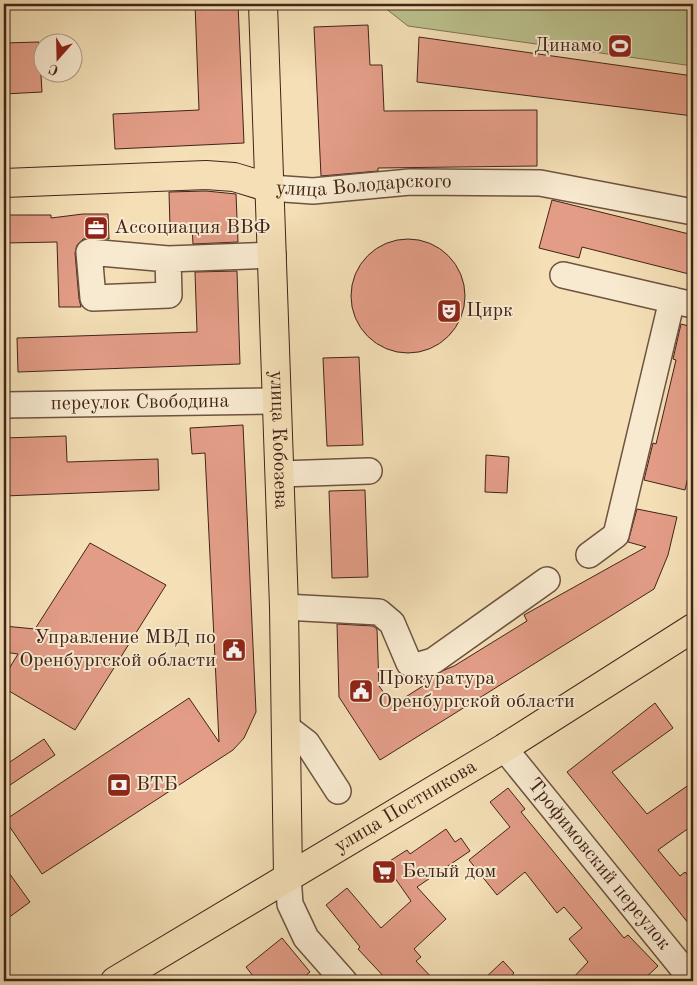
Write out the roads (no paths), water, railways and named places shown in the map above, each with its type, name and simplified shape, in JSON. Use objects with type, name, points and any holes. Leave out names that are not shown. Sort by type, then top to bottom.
[{"type":"main road","name":"улица Кобозева","points":[[263,4],[284,607],[288,876]]},
{"type":"main road","name":"улица Володарского","points":[[4,183],[206,175],[234,177],[270,188]]},
{"type":"main road","name":"улица Постникова","points":[[116,981],[504,748],[693,628]]},
{"type":"street","name":"улица Володарского","points":[[270,188],[313,191],[410,182],[540,183],[693,212]]},
{"type":"street","points":[[168,259],[273,255]]},
{"type":"street","points":[[564,275],[683,303],[616,536],[589,555]]},
{"type":"street","name":"переулок Свободина","points":[[4,405],[276,401]]},
{"type":"street","points":[[280,474],[368,471]]},
{"type":"street","points":[[284,607],[379,612],[392,623],[409,663],[419,665],[433,661],[547,580]]},
{"type":"street","points":[[286,727],[307,743],[338,791]]},
{"type":"street","name":"Трофимовский переулок","points":[[504,748],[684,978]]},
{"type":"street","points":[[288,876],[290,904],[306,938],[344,981]]},
{"type":"place","name":"Динамо","points":[[620,46]]},
{"type":"place","name":"Ассоциация ВВФ","points":[[96,228]]},
{"type":"place","name":"Цирк","points":[[449,311]]},
{"type":"place","name":"Управление МВД по Оренбургской области","points":[[234,650]]},
{"type":"place","name":"Прокуратура Оренбургской области","points":[[361,691]]},
{"type":"place","name":"ВТБ","points":[[119,785]]},
{"type":"place","name":"Белый дом","points":[[384,872]]}]
